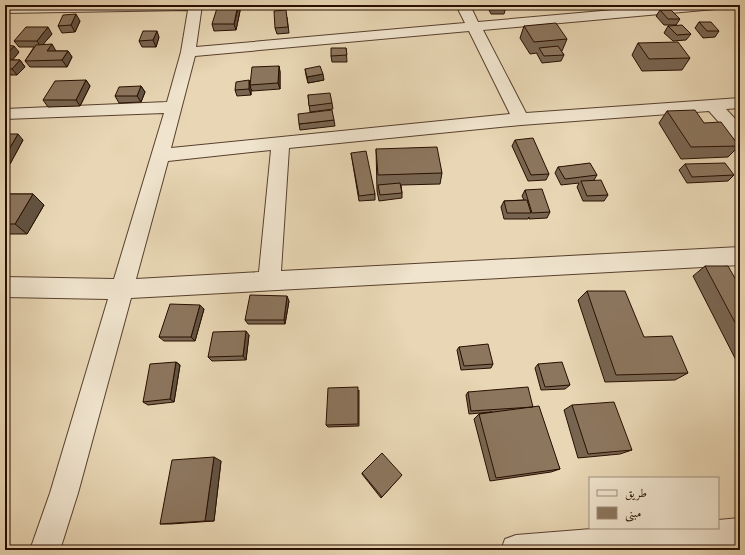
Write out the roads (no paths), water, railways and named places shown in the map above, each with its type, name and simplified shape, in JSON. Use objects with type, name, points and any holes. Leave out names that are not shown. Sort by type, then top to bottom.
[{"type":"street","points":[[5,9],[195,5],[188,52],[174,107],[64,493],[45,550]]},
{"type":"street","points":[[463,5],[473,28],[521,119]]},
{"type":"street","points":[[188,52],[473,28],[603,10],[715,5]]},
{"type":"street","points":[[160,155],[521,119],[740,103]]},
{"type":"street","points":[[713,105],[740,135]]},
{"type":"street","points":[[5,114],[174,107]]},
{"type":"street","points":[[269,281],[281,143]]},
{"type":"street","points":[[5,287],[122,289],[740,256]]},
{"type":"street","points":[[516,550],[740,533]]}]
